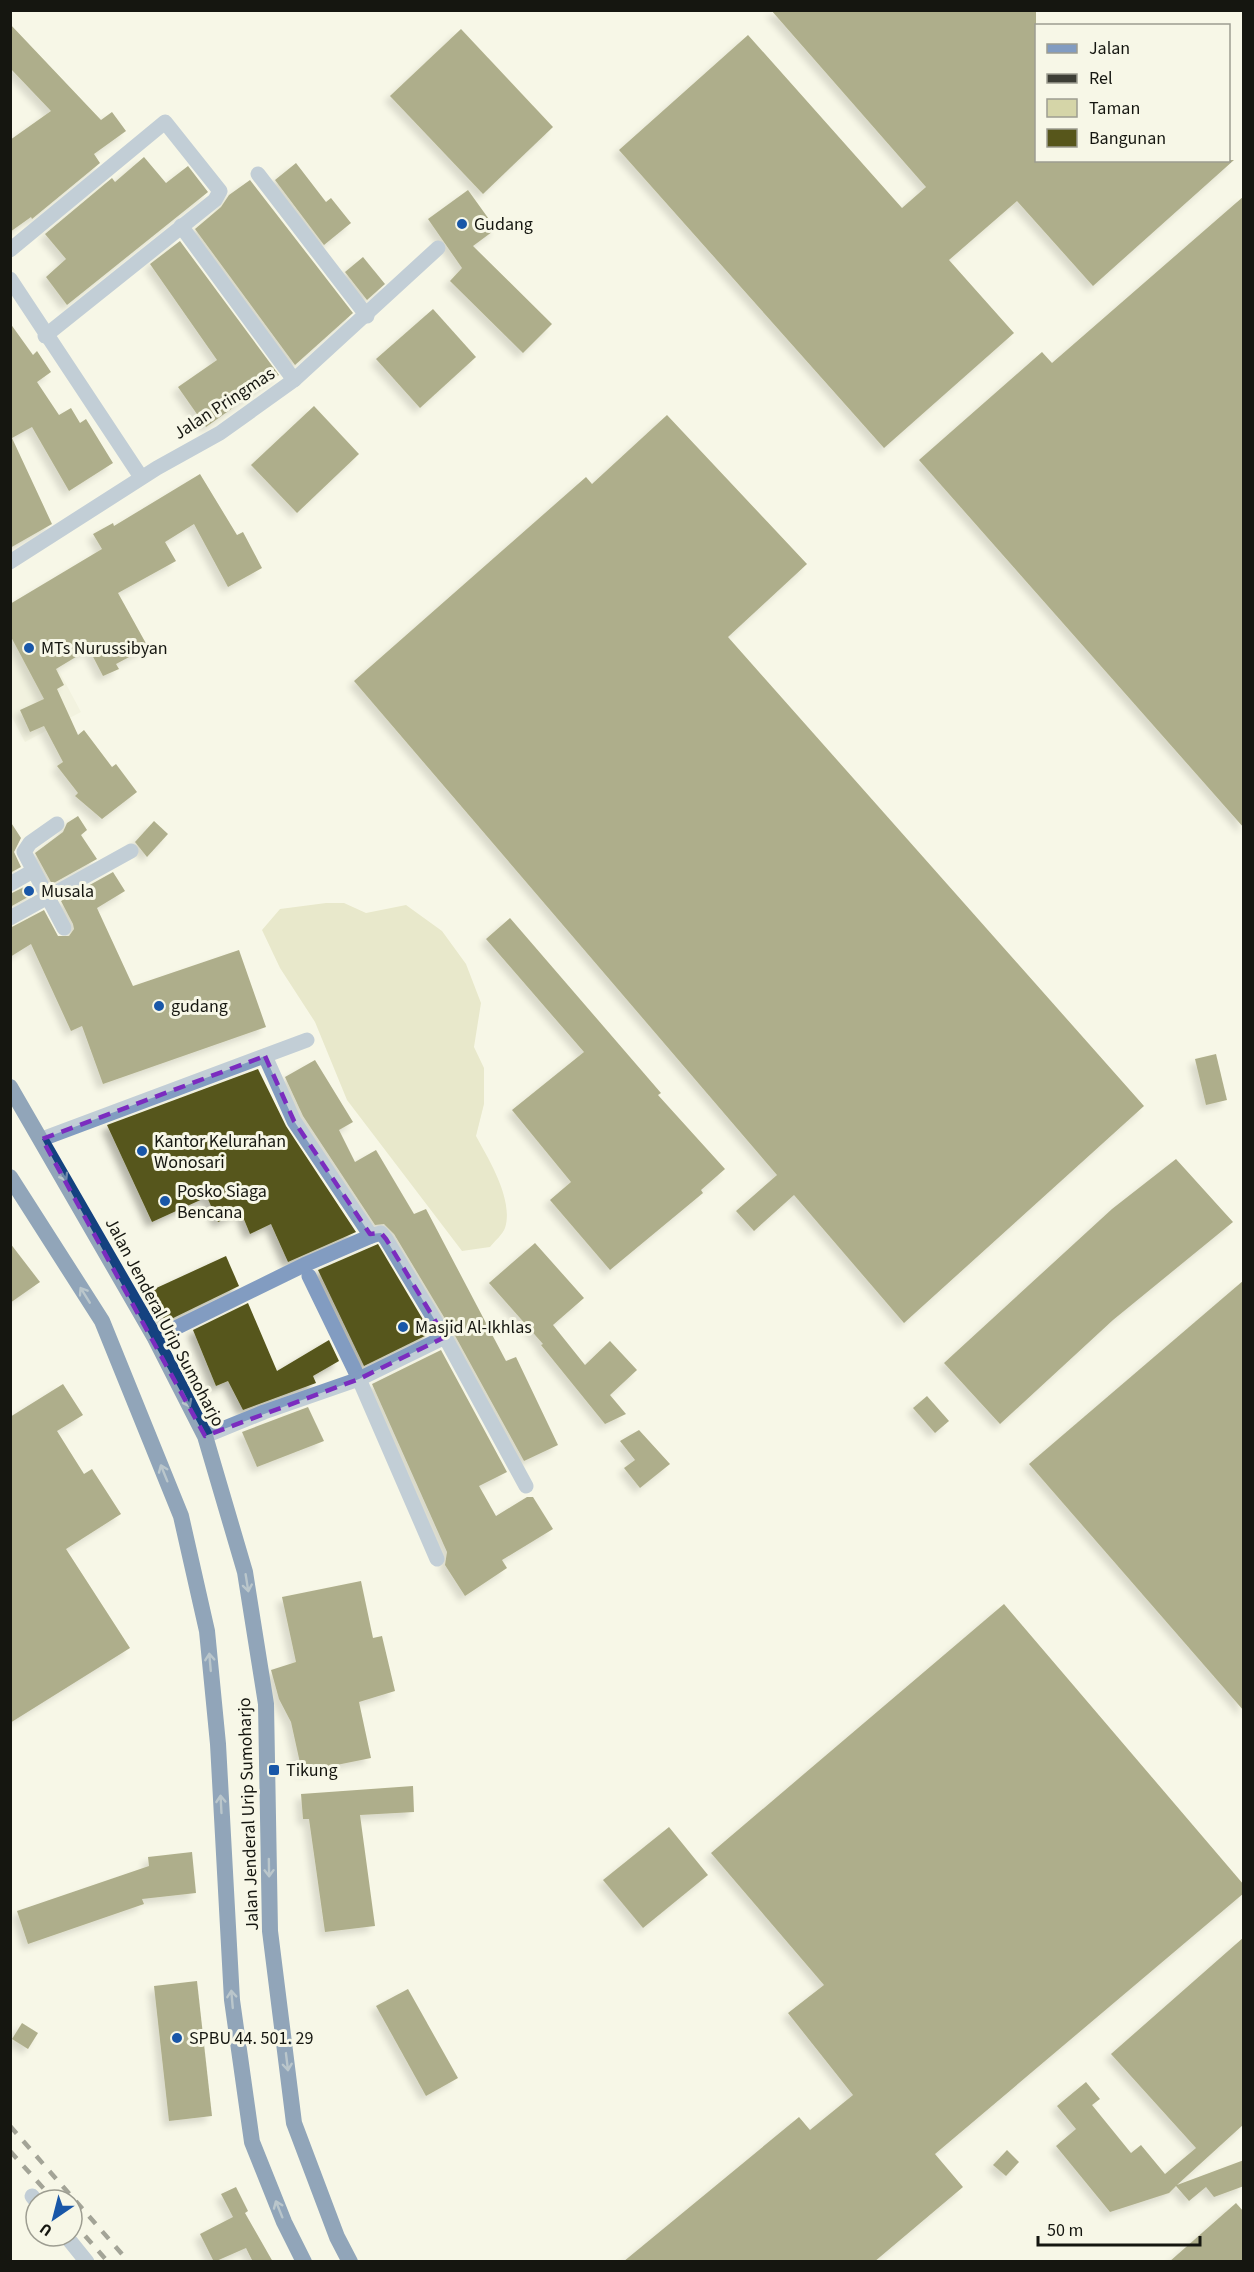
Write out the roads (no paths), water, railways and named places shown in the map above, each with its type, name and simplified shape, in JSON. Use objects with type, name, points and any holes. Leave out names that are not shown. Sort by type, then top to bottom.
[{"type":"highway","name":"Jalan Jenderal Urip Sumoharjo","points":[[10,1087],[155,1338],[205,1436],[245,1572],[267,1704],[270,1931],[294,2123],[337,2237],[350,2262]]},
{"type":"highway","name":"Jalan Jenderal Urip Sumoharjo","points":[[10,1177],[102,1322],[181,1516],[207,1631],[218,1744],[232,2000],[252,2142],[284,2222],[304,2262]]},
{"type":"street","points":[[10,250],[165,122],[220,191],[215,200],[45,336]]},
{"type":"street","points":[[258,174],[367,316]]},
{"type":"street","points":[[181,226],[294,380]]},
{"type":"street","name":"Jalan Pringmas","points":[[10,562],[141,477],[220,433],[294,380],[367,316],[438,248]]},
{"type":"street","points":[[10,279],[45,336],[141,477]]},
{"type":"street","points":[[57,824],[24,850],[64,928]]},
{"type":"street","points":[[10,918],[131,851]]},
{"type":"street","points":[[10,884],[33,871]]},
{"type":"street","points":[[42,1139],[307,1040]]},
{"type":"street","points":[[266,1056],[294,1121],[372,1236]]},
{"type":"street","points":[[155,1338],[304,1265],[381,1233],[445,1337],[526,1486]]},
{"type":"street","points":[[309,1276],[359,1379],[437,1559]]},
{"type":"street","points":[[205,1436],[264,1412],[359,1379],[445,1337]]},
{"type":"street","points":[[76,2248],[87,2262]]},
{"type":"railway","points":[[10,2126],[129,2262]]},
{"type":"railway","points":[[10,2151],[43,2188]]},
{"type":"railway","points":[[84,2235],[108,2262]]},
{"type":"place","name":"Gudang","points":[[462,224]]},
{"type":"place","name":"MTs Nurussibyan","points":[[29,648]]},
{"type":"place","name":"Musala","points":[[29,891]]},
{"type":"place","name":"gudang","points":[[159,1006]]},
{"type":"place","name":"Kantor Kelurahan Wonosari","points":[[142,1151]]},
{"type":"place","name":"Posko Siaga Bencana","points":[[165,1201]]},
{"type":"place","name":"Masjid Al-Ikhlas","points":[[403,1327]]},
{"type":"place","name":"Tikung","points":[[274,1770]]},
{"type":"place","name":"SPBU 44. 501. 29","points":[[177,2038]]}]
